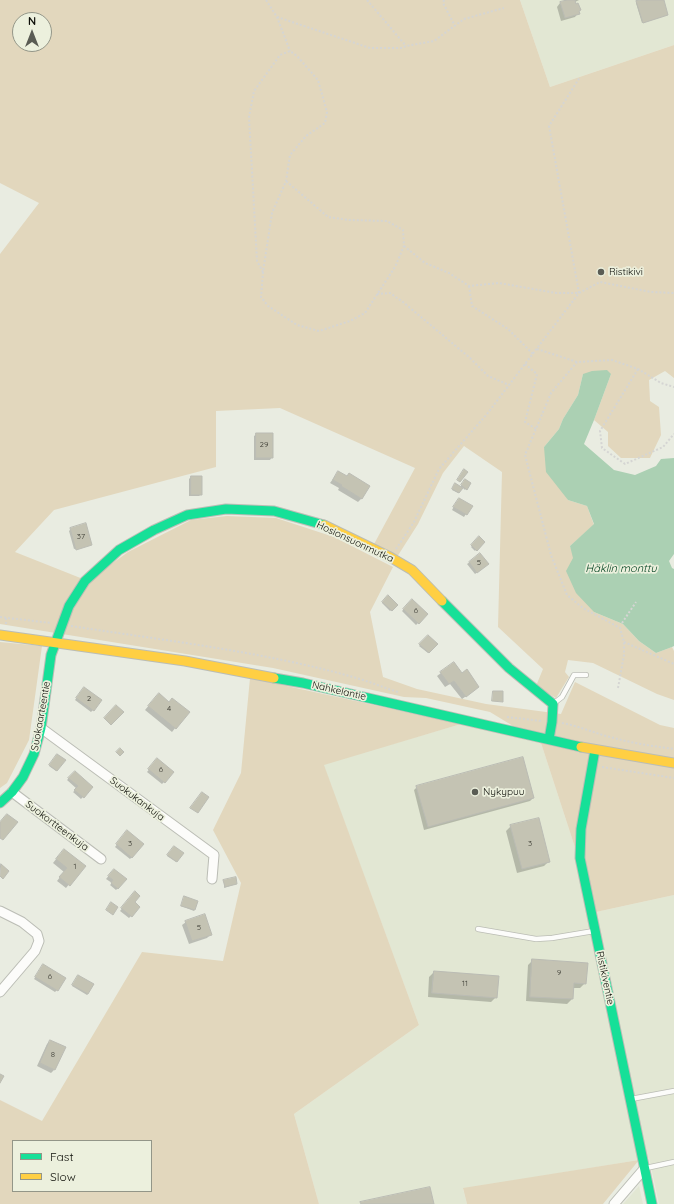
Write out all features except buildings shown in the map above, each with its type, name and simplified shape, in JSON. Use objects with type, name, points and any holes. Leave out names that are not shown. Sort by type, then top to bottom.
[{"type":"street","name":"Hosionsuonmutka","points":[[55,642],[69,606],[85,581],[119,550],[154,530],[187,515],[226,509],[274,511],[322,524],[390,557],[412,570],[509,668],[552,704]]},
{"type":"street","name":"Nahkelantie","points":[[0,635],[185,661],[303,682],[595,750],[674,763]]},
{"type":"street","name":"Suokaarteentie","points":[[0,803],[12,792],[23,777],[34,754],[41,728],[51,655],[55,642]]},
{"type":"street","points":[[549,739],[552,722],[552,704]]},
{"type":"street","name":"Suokukankuja","points":[[41,728],[214,855],[212,879]]},
{"type":"street","name":"Ristikiventie","points":[[595,750],[581,829],[580,858],[652,1204]]},
{"type":"street","name":"Suokortteenkuja","points":[[12,792],[101,859]]},
{"type":"street","points":[[0,911],[22,922],[37,934],[39,941],[35,951],[0,992]]},
{"type":"street","points":[[614,1204],[644,1169]]},
{"type":"lane","points":[[552,704],[562,697],[574,675],[586,675]]},
{"type":"lane","points":[[478,929],[536,939],[595,931]]},
{"type":"lane","points":[[630,1100],[674,1091]]},
{"type":"lane","points":[[644,1169],[674,1162]]},
{"type":"path","points":[[266,0],[277,17],[290,51],[298,56],[318,80],[327,112],[325,122],[306,136],[290,155],[286,181],[272,213],[263,272],[261,297],[268,306],[297,325],[319,331],[350,321],[365,313],[395,267],[404,246],[404,230],[387,221],[349,220],[328,217],[286,181]]},
{"type":"path","points":[[367,0],[406,46]]},
{"type":"path","points":[[444,0],[443,3],[455,26]]},
{"type":"path","points":[[277,17],[370,48],[402,48],[434,41],[464,19],[504,8]]},
{"type":"path","points":[[263,272],[256,261],[249,117],[254,91],[280,55],[290,51]]},
{"type":"path","points":[[579,293],[549,126],[580,77]]},
{"type":"path","points":[[404,246],[425,263],[449,273],[469,286],[499,283],[556,293],[579,293]]},
{"type":"path","points":[[390,557],[414,522],[439,469],[487,414],[579,293],[600,282],[651,292],[674,293]]},
{"type":"path","points":[[469,286],[472,306],[508,329],[533,354]]},
{"type":"path","points":[[377,294],[390,293],[403,302],[470,358],[488,376],[509,386]]},
{"type":"path","points":[[537,349],[577,362],[612,360],[638,370],[661,383],[674,388]]},
{"type":"path","points":[[577,362],[551,394],[525,455],[551,555],[567,595],[583,608],[620,628],[624,642],[624,655],[618,688]]},
{"type":"path","points":[[525,364],[537,374],[525,422],[536,429]]},
{"type":"path","points":[[638,370],[600,431],[602,448],[626,464],[663,447],[674,434]]},
{"type":"path","points":[[622,623],[636,602]]},
{"type":"path","points":[[0,617],[139,635],[305,665],[361,679],[398,693]]},
{"type":"path","points":[[6,618],[6,624]]},
{"type":"path","points":[[624,642],[674,664]]},
{"type":"path","points":[[501,717],[577,726],[608,737],[634,743],[674,749]]},
{"type":"path","points":[[593,765],[674,778]]},
{"type":"shaded area","points":[[0,0],[520,0],[550,87],[674,45],[674,378],[665,371],[649,380],[650,401],[659,407],[661,435],[650,458],[621,458],[608,446],[608,432],[594,420],[611,374],[583,374],[578,395],[563,419],[559,429],[544,447],[568,500],[587,506],[594,525],[570,546],[594,612],[623,624],[639,641],[656,653],[672,647],[674,651],[674,700],[657,694],[593,663],[568,660],[565,672],[569,677],[556,698],[536,686],[543,669],[498,627],[502,472],[464,446],[443,473],[418,524],[397,557],[373,546],[415,468],[280,408],[216,411],[216,467],[54,510],[15,552],[88,581],[128,552],[191,520],[227,516],[276,518],[334,537],[393,567],[370,612],[383,677],[417,689],[486,704],[561,714],[575,682],[660,725],[674,728],[674,895],[596,912],[541,743],[490,712],[426,698],[404,697],[273,668],[0,624],[0,254],[39,203],[0,183]]},
{"type":"shaded area","points":[[520,0],[674,0],[674,45],[550,87]]},
{"type":"shaded area","points":[[0,642],[42,646],[29,740],[7,783],[0,788]]},
{"type":"shaded area","points":[[250,678],[461,724],[324,765],[419,1025],[294,1114],[319,1204],[0,1204],[0,1100],[42,1121],[142,952],[223,961],[241,883],[213,830],[241,773]]},
{"type":"shaded area","points":[[461,724],[541,743],[596,912],[674,895],[674,1204],[659,1204],[649,1158],[463,1189],[467,1204],[319,1204],[294,1114],[419,1025],[323,764]]},
{"type":"shaded area","points":[[639,1160],[603,1204],[467,1204],[463,1188]]},
{"type":"shaded area","points":[[639,1186],[643,1204],[623,1204]]},
{"type":"water","name":"Häklin monttu","points":[[607,370],[611,374],[584,444],[614,470],[635,475],[656,466],[661,459],[674,458],[674,554],[669,561],[674,569],[674,646],[656,653],[639,641],[623,624],[594,612],[576,593],[566,571],[573,558],[570,546],[594,524],[587,506],[568,500],[546,472],[544,447],[559,429],[563,419],[578,395],[583,374],[592,371]]},
{"type":"traffic: fast","points":[[0,803],[12,792],[23,777],[34,754],[41,728],[51,655],[69,606],[85,581],[119,550],[154,530],[187,515],[226,509],[274,511],[324,525]]},
{"type":"traffic: fast","points":[[442,601],[509,668],[553,704],[549,739]]},
{"type":"traffic: fast","points":[[274,678],[303,683],[581,747]]},
{"type":"traffic: fast","points":[[595,750],[581,829],[580,858],[652,1204]]},
{"type":"traffic: slow","points":[[324,525],[390,557],[412,570],[442,601]]},
{"type":"traffic: slow","points":[[0,635],[185,661],[274,678]]},
{"type":"traffic: slow","points":[[581,747],[674,763]]},
{"type":"place","name":"Ristikivi","points":[[601,272]]},
{"type":"place","name":"Nykypuu","points":[[475,792]]}]
